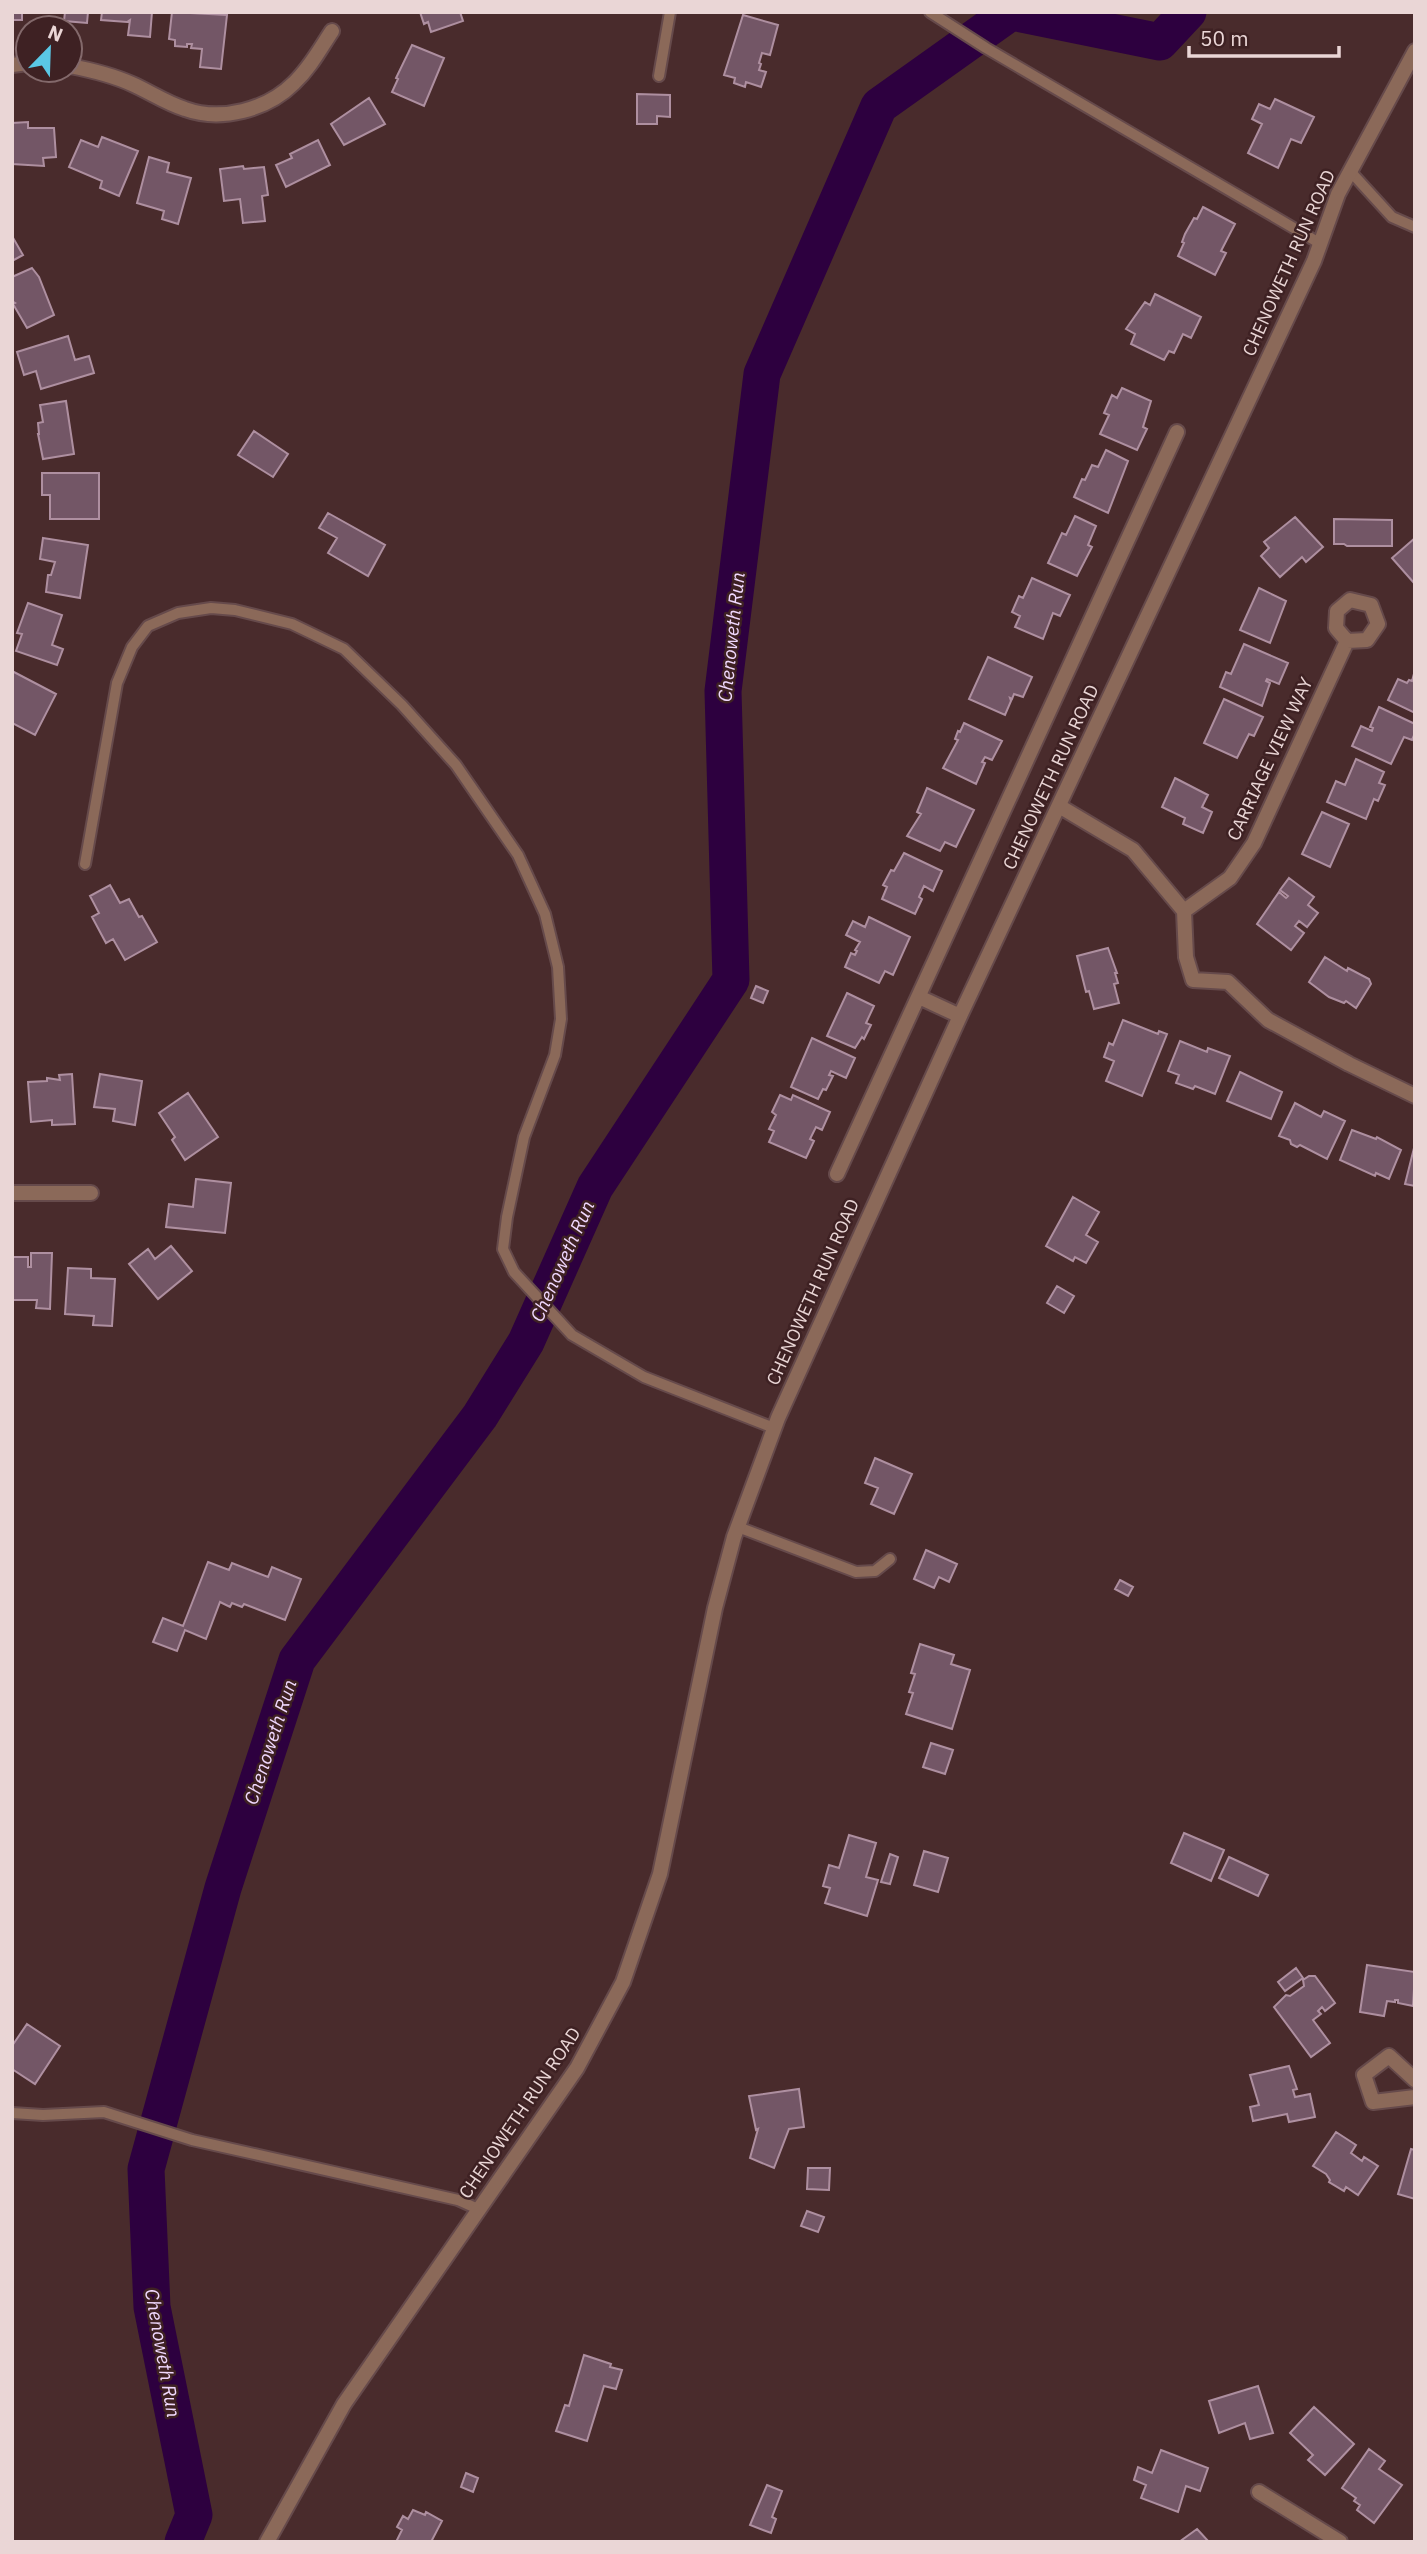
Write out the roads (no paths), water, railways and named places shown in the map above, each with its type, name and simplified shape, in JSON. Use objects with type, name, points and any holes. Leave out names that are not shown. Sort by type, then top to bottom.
[{"type":"street","points":[[84,68],[133,84],[187,110],[210,114],[234,113],[256,108],[294,83],[311,64],[332,31]]},
{"type":"street","name":"CHENOWETH RUN ROAD","points":[[267,2542],[344,2404],[577,2068],[623,1982],[653,1902],[660,1874],[715,1608],[738,1527],[774,1428],[960,1016],[1321,244],[1338,194],[1415,51]]},
{"type":"street","points":[[837,1174],[1177,432]]},
{"type":"street","name":"CARRIAGE VIEW WAY","points":[[1184,911],[1230,878],[1254,843],[1347,641]]},
{"type":"street","points":[[1059,806],[1133,850],[1184,911],[1186,957],[1193,980],[1228,982],[1268,1020],[1415,1096]]},
{"type":"street","points":[[919,997],[960,1016]]},
{"type":"street","points":[[12,1193],[91,1193]]},
{"type":"street","points":[[1415,2080],[1389,2056],[1364,2075],[1373,2102],[1415,2097]]},
{"type":"street","points":[[1259,2492],[1340,2542]]},
{"type":"lane","points":[[659,76],[670,12]]},
{"type":"lane","points":[[930,12],[986,48],[1321,244]]},
{"type":"lane","points":[[1350,171],[1392,217],[1415,228]]},
{"type":"lane","points":[[85,864],[117,683],[132,647],[148,625],[178,613],[211,608],[236,610],[292,624],[344,649],[402,705],[456,765],[518,855],[545,914],[558,967],[561,1019],[555,1055],[524,1137],[507,1217],[503,1249],[514,1272],[572,1335],[644,1377],[774,1428]]},
{"type":"lane","points":[[738,1527],[856,1572],[875,1571],[890,1559]]},
{"type":"lane","points":[[12,2113],[43,2115],[104,2112],[192,2140],[458,2200],[478,2209]]},
{"type":"waterway","name":"Chenoweth Run","points":[[183,2542],[194,2515],[152,2307],[146,2169],[223,1888],[297,1660],[480,1416],[526,1342],[595,1187],[731,980],[723,691],[762,374],[879,106],[1011,12]]},
{"type":"waterway","name":"Chenoweth Run","points":[[1012,12],[1160,42],[1188,12]]}]
